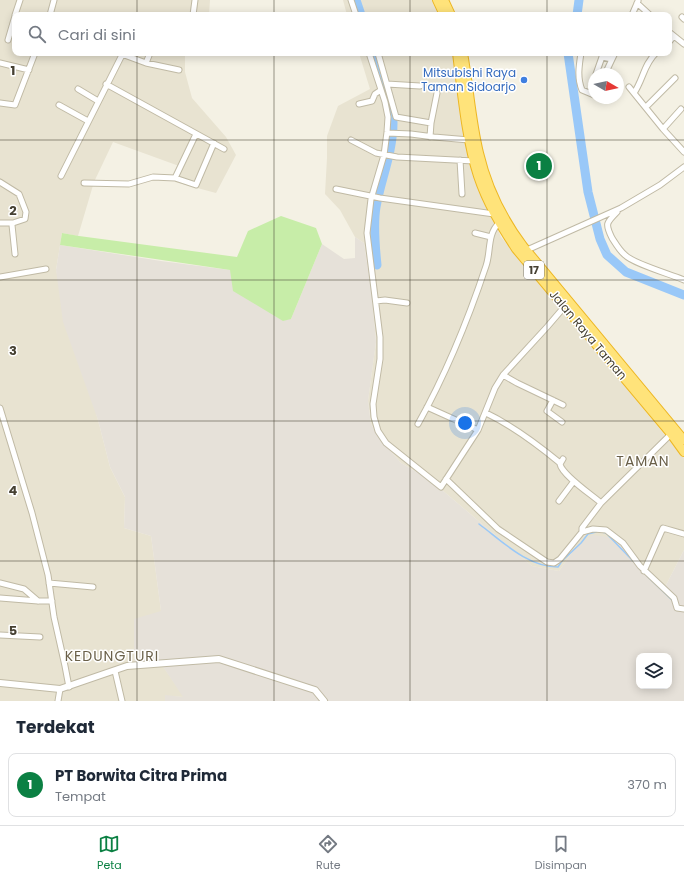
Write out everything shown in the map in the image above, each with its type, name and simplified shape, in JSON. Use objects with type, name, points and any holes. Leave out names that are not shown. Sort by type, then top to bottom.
[{"type":"highway","points":[[438,0],[443,12]]},
{"type":"highway","points":[[444,0],[450,12]]},
{"type":"highway","name":"Jalan Raya Taman","points":[[456,56],[469,140],[474,161],[483,190],[499,223],[516,249],[671,434],[684,452]]},
{"type":"highway","name":"Jalan Raya Taman","points":[[463,56],[478,151],[496,202],[505,218],[527,250],[684,440]]},
{"type":"street","points":[[16,12],[20,0]]},
{"type":"street","points":[[51,12],[54,0]]},
{"type":"street","points":[[193,12],[195,0]]},
{"type":"street","points":[[351,0],[355,12]]},
{"type":"street","points":[[633,12],[637,2],[647,12]]},
{"type":"street","points":[[8,40],[12,26]]},
{"type":"street","points":[[672,38],[674,36],[684,44]]},
{"type":"street","points":[[0,103],[15,105],[34,56]]},
{"type":"street","points":[[61,176],[119,56]]},
{"type":"street","points":[[126,56],[146,63],[179,70]]},
{"type":"street","points":[[146,63],[149,56]]},
{"type":"street","points":[[371,56],[377,63],[387,84],[396,117],[431,123]]},
{"type":"street","points":[[378,56],[377,63],[381,90],[391,134],[367,233],[380,300],[381,349],[373,404],[374,417],[378,431],[386,443],[439,487],[445,482],[478,430],[495,388],[503,375],[564,306]]},
{"type":"street","points":[[581,56],[580,85],[582,90],[588,92]]},
{"type":"street","points":[[598,68],[602,56]]},
{"type":"street","points":[[604,56],[612,60]]},
{"type":"street","points":[[608,68],[614,56]]},
{"type":"street","points":[[634,93],[640,84],[650,59],[653,56]]},
{"type":"street","points":[[0,63],[28,70]]},
{"type":"street","points":[[646,108],[675,78]]},
{"type":"street","points":[[106,84],[224,149]]},
{"type":"street","points":[[387,84],[420,86]]},
{"type":"street","points":[[629,87],[684,152]]},
{"type":"street","points":[[78,89],[98,101]]},
{"type":"street","points":[[359,104],[372,101],[375,94],[381,90]]},
{"type":"street","points":[[430,137],[431,123],[438,93]]},
{"type":"street","points":[[59,105],[88,121]]},
{"type":"street","points":[[663,129],[681,109]]},
{"type":"street","points":[[175,178],[196,134]]},
{"type":"street","points":[[391,134],[411,134],[469,140]]},
{"type":"street","points":[[351,140],[368,149],[387,155],[474,161]]},
{"type":"street","points":[[84,183],[129,184],[153,177],[175,178],[196,185],[214,144]]},
{"type":"street","points":[[460,160],[462,194]]},
{"type":"street","points":[[527,250],[602,218],[621,208],[660,185],[684,167]]},
{"type":"street","points":[[0,182],[19,194],[26,208],[24,219],[13,223],[0,223]]},
{"type":"street","points":[[336,189],[376,197],[494,214]]},
{"type":"street","points":[[621,208],[607,224],[607,228],[618,247],[626,256],[636,262],[684,280]]},
{"type":"street","points":[[13,223],[11,230],[15,254]]},
{"type":"street","points":[[418,424],[442,377],[468,317],[487,262],[491,237],[495,227],[499,223]]},
{"type":"street","points":[[475,233],[491,237]]},
{"type":"street","points":[[0,276],[46,269]]},
{"type":"street","points":[[380,300],[407,303]]},
{"type":"street","points":[[503,375],[563,405]]},
{"type":"street","points":[[553,400],[547,411],[562,422]]},
{"type":"street","points":[[0,408],[32,513],[49,583],[69,687]]},
{"type":"street","points":[[427,408],[478,430]]},
{"type":"street","points":[[486,413],[503,422],[562,461],[562,469],[601,503]]},
{"type":"street","points":[[445,482],[498,529],[547,562],[554,562],[560,558],[582,532],[582,528],[601,503],[671,434]]},
{"type":"street","points":[[559,501],[574,481]]},
{"type":"street","points":[[644,571],[663,528],[684,534]]},
{"type":"street","points":[[582,532],[598,529],[609,532],[623,543],[644,571],[674,598],[677,608],[684,609]]},
{"type":"street","points":[[0,583],[26,590],[38,601]]},
{"type":"street","points":[[49,583],[93,588]]},
{"type":"street","points":[[0,598],[52,601]]},
{"type":"street","points":[[0,635],[40,637]]},
{"type":"street","points":[[0,683],[60,690],[127,666],[219,659],[315,690],[324,701]]},
{"type":"street","points":[[115,671],[122,701]]},
{"type":"street","points":[[58,701],[60,690]]},
{"type":"shaded area","points":[[0,0],[210,0],[209,12],[12,12],[12,56],[185,56],[185,72],[192,98],[226,137],[236,155],[216,193],[175,182],[179,166],[113,142],[94,182],[78,236],[62,233],[56,270],[110,467],[125,497],[124,528],[151,536],[161,611],[135,662],[158,659],[184,697],[165,696],[165,701],[0,701]]},
{"type":"shaded area","points":[[343,0],[433,0],[439,12],[346,12]]},
{"type":"shaded area","points":[[360,56],[454,56],[483,194],[501,237],[684,458],[684,550],[664,589],[575,548],[559,571],[532,566],[429,479],[401,463],[380,439],[371,424],[368,401],[376,342],[372,295],[364,243],[355,237],[340,210],[325,194],[327,136],[338,106],[370,89]]},
{"type":"shaded area","points":[[355,237],[364,243],[372,295],[376,342],[368,401],[371,424],[380,439],[401,463],[429,479],[532,566],[559,571],[575,548],[592,535],[616,538],[664,589],[684,550],[684,701],[165,701],[165,695],[183,697],[158,659],[134,662],[134,619],[161,611],[151,536],[124,528],[125,497],[110,467],[98,420],[63,322],[56,270],[60,245],[230,270],[291,319],[322,244],[344,259],[355,258]]},
{"type":"green space","points":[[281,216],[316,228],[322,244],[291,319],[283,321],[233,291],[230,270],[60,245],[62,233],[237,257],[248,231]]},
{"type":"waterway","points":[[356,0],[360,12]]},
{"type":"waterway","points":[[577,12],[579,0]]},
{"type":"waterway","points":[[374,56],[389,97],[393,123],[391,144],[375,214],[377,265]]},
{"type":"waterway","points":[[568,56],[588,192],[600,239],[607,255],[626,272],[684,295]]},
{"type":"waterway","points":[[479,524],[525,558],[536,563],[558,567],[588,534],[596,532]]},
{"type":"waterway","points":[[602,532],[606,533],[634,562]]},
{"type":"waterway","points":[[647,576],[673,601]]},
{"type":"place","name":"Mitsubishi Raya Taman Sidoarjo","points":[[524,80]]},
{"type":"place","name":"PT Borwita Citra Prima","points":[[539,166]]},
{"type":"district","name":"TAMAN","points":[[643,461]]},
{"type":"district","name":"KEDUNGTURI","points":[[112,656]]}]
